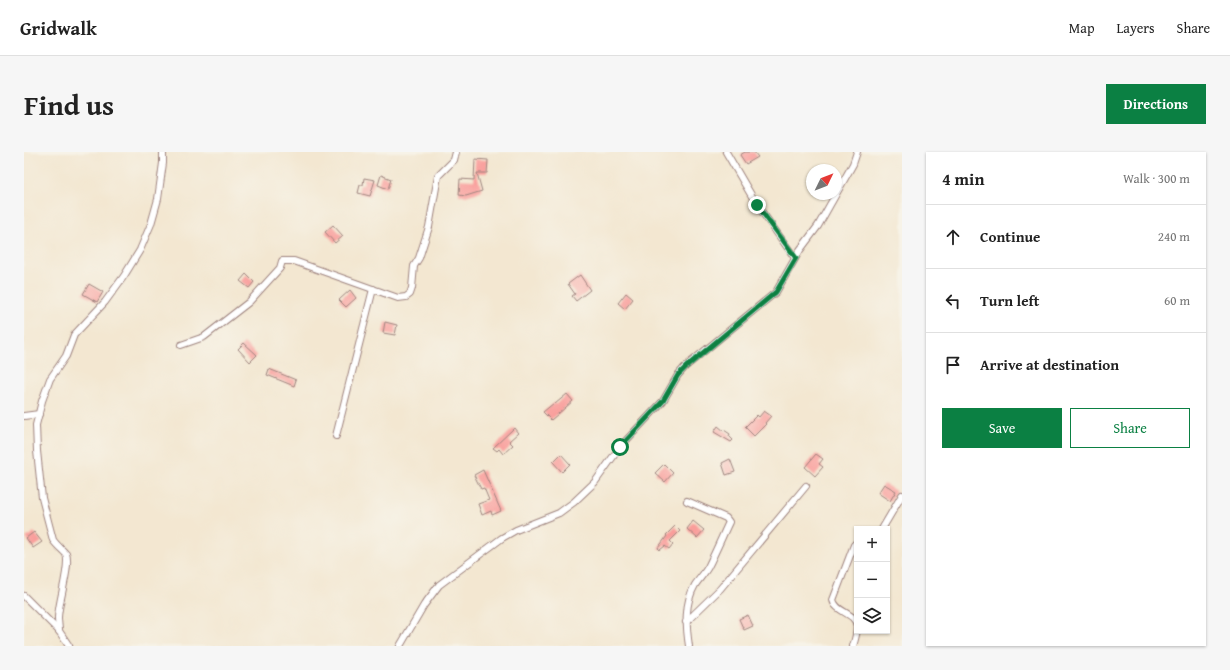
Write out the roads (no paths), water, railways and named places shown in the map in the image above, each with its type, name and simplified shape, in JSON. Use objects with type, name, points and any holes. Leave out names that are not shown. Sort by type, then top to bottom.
[{"type":"street","points":[[59,630],[58,618],[65,578],[66,556],[65,552],[56,546],[53,540],[42,498],[36,425],[50,379],[66,356],[74,335],[105,302],[124,276],[140,250],[151,224],[158,199],[164,163],[163,152]]},
{"type":"street","points":[[181,345],[204,337],[249,302],[280,268],[282,261],[294,261],[398,298],[406,297],[410,294],[412,288],[414,266],[419,258],[428,227],[438,176],[454,160],[456,152]]},
{"type":"street","points":[[726,152],[757,205],[796,258]]},
{"type":"street","points":[[400,646],[424,605],[439,585],[502,538],[516,530],[559,513],[574,502],[595,482],[620,447],[663,401],[678,375],[776,292],[796,258],[821,221],[853,164],[857,152]]},
{"type":"street","points":[[336,436],[373,289]]},
{"type":"street","points":[[24,416],[39,414]]},
{"type":"street","points":[[686,622],[720,589],[806,486]]},
{"type":"street","points":[[884,526],[902,496]]},
{"type":"street","points":[[687,501],[726,518],[729,522],[708,568],[694,586],[691,593],[686,622],[689,646]]},
{"type":"street","points":[[853,646],[856,623],[851,616],[836,607],[833,600],[854,545]]},
{"type":"street","points":[[24,596],[59,630],[69,646]]}]
